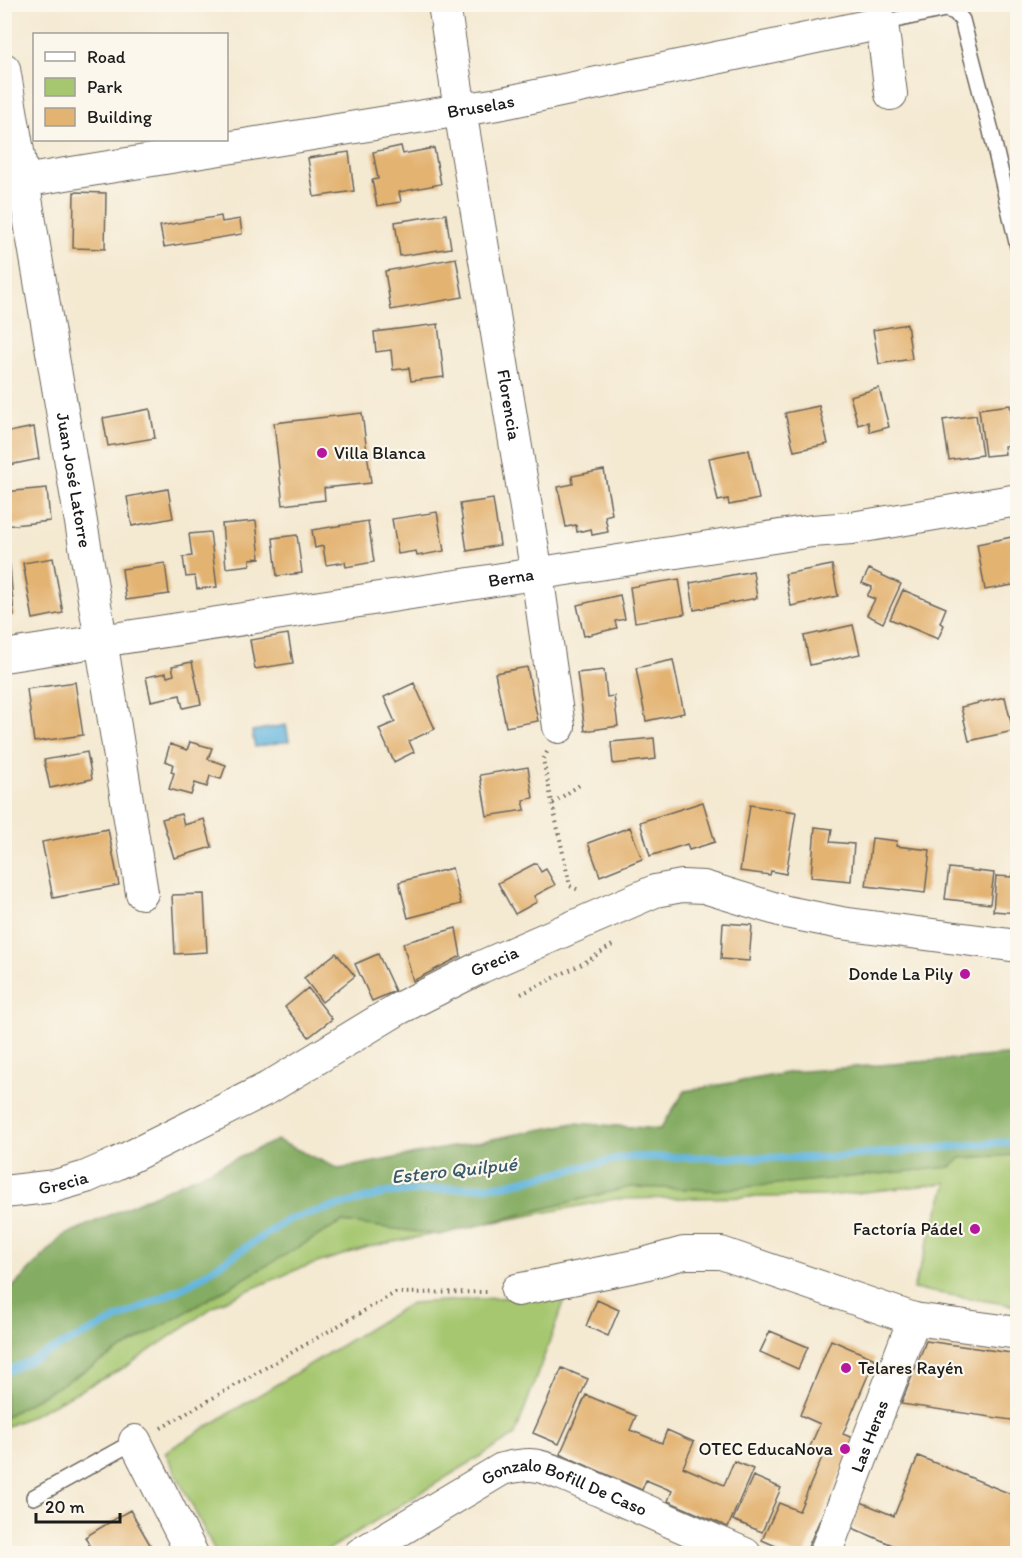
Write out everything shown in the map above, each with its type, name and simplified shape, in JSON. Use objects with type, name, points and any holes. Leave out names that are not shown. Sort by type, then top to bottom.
[{"type":"street","name":"Florencia","points":[[444,4],[459,110],[537,574],[559,727]]},
{"type":"street","name":"Bruselas","points":[[14,183],[459,110],[750,52],[882,23]]},
{"type":"street","points":[[882,23],[891,94]]},
{"type":"street","name":"Juan José Latorre","points":[[4,69],[14,183],[101,640],[142,893]]},
{"type":"street","name":"Berna","points":[[4,656],[812,531],[852,528],[1017,500]]},
{"type":"street","name":"Grecia","points":[[4,1192],[55,1186],[86,1177],[116,1164],[268,1088],[398,1009],[481,967],[655,891],[682,886],[704,886],[786,912],[841,923],[1017,946]]},
{"type":"street","points":[[518,1290],[640,1265],[684,1253],[721,1252],[914,1319],[1017,1333]]},
{"type":"street","name":"Las Heras","points":[[825,1554],[914,1319]]},
{"type":"street","points":[[135,1440],[192,1554]]},
{"type":"street","name":"Gonzalo Bofill De Caso","points":[[360,1554],[502,1469],[527,1463],[543,1466],[567,1476],[745,1554]]},
{"type":"lane","points":[[882,23],[945,9],[955,12],[962,20],[991,131],[1017,247]]},
{"type":"lane","points":[[34,1497],[135,1440]]},
{"type":"path","points":[[559,727],[543,760],[570,886],[592,897],[601,915]]},
{"type":"path","points":[[553,803],[581,784]]},
{"type":"path","points":[[521,994],[584,963],[624,937]]},
{"type":"path","points":[[135,1440],[158,1430],[395,1293],[518,1290]]},
{"type":"green space","points":[[1017,1054],[1017,1155],[961,1158],[951,1167],[716,1190],[630,1187],[440,1235],[342,1222],[5,1417],[5,1295],[63,1236],[277,1140],[339,1169],[574,1123],[660,1129],[685,1091],[792,1072]]},
{"type":"green space","points":[[1017,1105],[1017,1306],[913,1289],[947,1183],[828,1196],[615,1199],[368,1247],[298,1269],[219,1303],[127,1366],[5,1427],[5,1333],[245,1214],[723,1127]]},
{"type":"green space","points":[[567,1294],[515,1435],[323,1553],[216,1553],[165,1452],[411,1303]]},
{"type":"water","points":[[286,725],[289,741],[255,747],[252,731]]},
{"type":"building","points":[[401,146],[403,154],[434,148],[441,184],[399,192],[401,202],[377,206],[372,180],[378,179],[373,152]]},
{"type":"building","points":[[349,152],[354,191],[314,197],[308,158]]},
{"type":"building","points":[[74,192],[106,193],[105,249],[73,248]]},
{"type":"building","points":[[446,214],[451,248],[400,256],[395,222]]},
{"type":"building","points":[[221,216],[222,222],[240,219],[242,234],[164,247],[160,226]]},
{"type":"building","points":[[456,258],[463,297],[391,310],[385,271]]},
{"type":"building","points":[[438,324],[444,377],[411,381],[409,368],[393,370],[391,350],[376,352],[374,332]]},
{"type":"building","points":[[907,324],[912,359],[879,364],[873,330]]},
{"type":"building","points":[[879,388],[889,427],[870,432],[868,422],[858,425],[850,396]]},
{"type":"building","points":[[1010,405],[1015,444],[1004,446],[1005,454],[985,456],[979,409]]},
{"type":"building","points":[[819,406],[828,444],[794,451],[785,413]]},
{"type":"building","points":[[150,409],[155,438],[108,446],[103,418]]},
{"type":"building","name":"Villa Blanca","points":[[362,413],[371,483],[324,488],[325,500],[283,505],[274,423]]},
{"type":"building","points":[[976,415],[982,455],[949,460],[943,420]]},
{"type":"building","points":[[34,427],[39,459],[4,466],[4,433]]},
{"type":"building","points":[[749,450],[759,499],[729,505],[728,499],[718,501],[709,458]]},
{"type":"building","points":[[604,470],[612,514],[605,516],[608,532],[592,535],[591,529],[577,532],[576,525],[566,527],[558,487],[573,484],[572,476]]},
{"type":"building","points":[[47,488],[50,521],[5,526],[4,492]]},
{"type":"building","points":[[168,489],[173,518],[132,526],[127,497]]},
{"type":"building","points":[[493,499],[500,545],[467,551],[460,504]]},
{"type":"building","points":[[437,512],[444,551],[417,556],[416,551],[398,554],[392,519]]},
{"type":"building","points":[[256,521],[260,558],[250,559],[250,565],[226,568],[222,524]]},
{"type":"building","points":[[368,521],[374,562],[346,567],[345,562],[326,565],[323,546],[315,548],[312,530]]},
{"type":"building","points":[[210,532],[217,587],[197,589],[195,576],[186,577],[183,557],[192,556],[189,534]]},
{"type":"building","points":[[297,535],[302,573],[277,576],[273,538]]},
{"type":"building","points":[[1012,537],[1014,549],[1018,549],[1018,584],[985,590],[977,544]]},
{"type":"building","points":[[53,558],[63,613],[33,619],[23,563]]},
{"type":"building","points":[[165,563],[169,594],[126,600],[122,569]]},
{"type":"building","points":[[4,565],[10,565],[14,616],[4,617]]},
{"type":"building","points":[[832,565],[838,596],[791,606],[785,574]]},
{"type":"building","points":[[869,569],[901,584],[883,623],[867,615],[875,599],[867,596],[872,587],[862,583]]},
{"type":"building","points":[[753,571],[757,598],[694,610],[690,583]]},
{"type":"building","points":[[679,579],[685,614],[635,622],[630,587]]},
{"type":"building","points":[[903,590],[946,608],[940,623],[944,625],[938,639],[890,619]]},
{"type":"building","points":[[620,595],[625,619],[615,621],[617,628],[584,636],[577,605]]},
{"type":"building","points":[[853,625],[860,654],[810,665],[804,636]]},
{"type":"building","points":[[288,634],[293,663],[255,669],[250,640]]},
{"type":"building","points":[[673,660],[684,713],[646,721],[636,668]]},
{"type":"building","points":[[192,662],[201,704],[183,708],[180,695],[151,701],[146,677],[166,673],[167,677],[174,675],[172,666]]},
{"type":"building","points":[[527,667],[538,721],[506,727],[495,673]]},
{"type":"building","points":[[604,670],[607,697],[614,696],[618,726],[585,731],[577,673]]},
{"type":"building","points":[[75,682],[83,735],[34,742],[27,689]]},
{"type":"building","points":[[414,683],[435,729],[409,741],[414,752],[394,762],[379,729],[395,722],[384,697]]},
{"type":"building","points":[[1005,697],[1013,731],[969,741],[961,707]]},
{"type":"building","points":[[654,738],[656,759],[613,764],[611,742]]},
{"type":"building","points":[[190,742],[212,748],[208,759],[226,765],[221,779],[210,776],[207,787],[195,783],[191,795],[169,789],[174,773],[171,772],[173,764],[165,761],[170,744],[187,750]]},
{"type":"building","points":[[87,752],[92,779],[50,788],[44,760]]},
{"type":"building","points":[[528,767],[533,798],[523,800],[525,810],[487,816],[480,775]]},
{"type":"building","points":[[703,802],[715,842],[689,850],[687,844],[650,856],[640,822]]},
{"type":"building","points":[[750,805],[796,812],[786,874],[771,871],[770,875],[740,871]]},
{"type":"building","points":[[181,814],[184,825],[204,819],[212,847],[174,858],[162,819]]},
{"type":"building","points":[[630,827],[642,859],[600,876],[588,843]]},
{"type":"building","points":[[815,827],[832,829],[830,842],[854,844],[851,881],[811,877]]},
{"type":"building","points":[[108,829],[119,885],[53,898],[42,842]]},
{"type":"building","points":[[872,838],[897,841],[896,846],[930,850],[925,893],[866,886]]},
{"type":"building","points":[[536,863],[541,872],[546,869],[555,885],[534,896],[537,902],[515,914],[498,883]]},
{"type":"building","points":[[452,868],[461,904],[408,918],[399,882]]},
{"type":"building","points":[[949,868],[994,873],[990,904],[945,899]]},
{"type":"building","points":[[1013,873],[1018,873],[1018,913],[993,911],[996,876],[1013,877]]},
{"type":"building","points":[[204,894],[207,952],[175,954],[172,895]]},
{"type":"building","points":[[723,923],[752,925],[749,961],[721,959]]},
{"type":"building","points":[[456,928],[461,956],[413,981],[403,943]]},
{"type":"building","points":[[336,953],[355,976],[322,1002],[304,978]]},
{"type":"building","points":[[378,954],[395,991],[372,1001],[355,964]]},
{"type":"building","points":[[308,988],[332,1019],[309,1037],[285,1007]]},
{"type":"building","points":[[597,1300],[619,1310],[608,1336],[586,1326]]},
{"type":"building","points":[[770,1331],[808,1347],[798,1369],[760,1352]]},
{"type":"building","points":[[831,1340],[875,1359],[843,1434],[855,1439],[805,1554],[794,1554],[762,1540],[779,1503],[799,1511],[823,1455],[809,1449],[820,1424],[800,1415]]},
{"type":"building","points":[[926,1341],[1018,1354],[1018,1421],[901,1404]]},
{"type":"building","points":[[562,1368],[588,1379],[559,1444],[533,1433]]},
{"type":"building","points":[[586,1395],[636,1416],[630,1430],[662,1443],[667,1430],[694,1442],[683,1467],[724,1485],[734,1461],[753,1469],[728,1527],[668,1501],[672,1491],[646,1480],[642,1490],[560,1454]]},
{"type":"building","points":[[918,1456],[1018,1497],[1018,1554],[914,1554],[850,1527],[861,1502],[894,1516]]},
{"type":"building","points":[[753,1476],[781,1488],[762,1532],[733,1520]]},
{"type":"building","points":[[130,1510],[151,1546],[138,1554],[94,1554],[85,1537]]},
{"type":"waterway","name":"Estero Quilpué","points":[[4,1373],[190,1284],[289,1219],[386,1193],[504,1185],[627,1157],[824,1158],[1018,1141]]},
{"type":"place","name":"Villa Blanca","points":[[322,453]]},
{"type":"place","name":"Donde La Pily","points":[[965,974]]},
{"type":"place","name":"Factoría Pádel","points":[[975,1229]]},
{"type":"place","name":"Telares Rayén","points":[[846,1368]]},
{"type":"place","name":"OTEC EducaNova","points":[[845,1449]]}]
